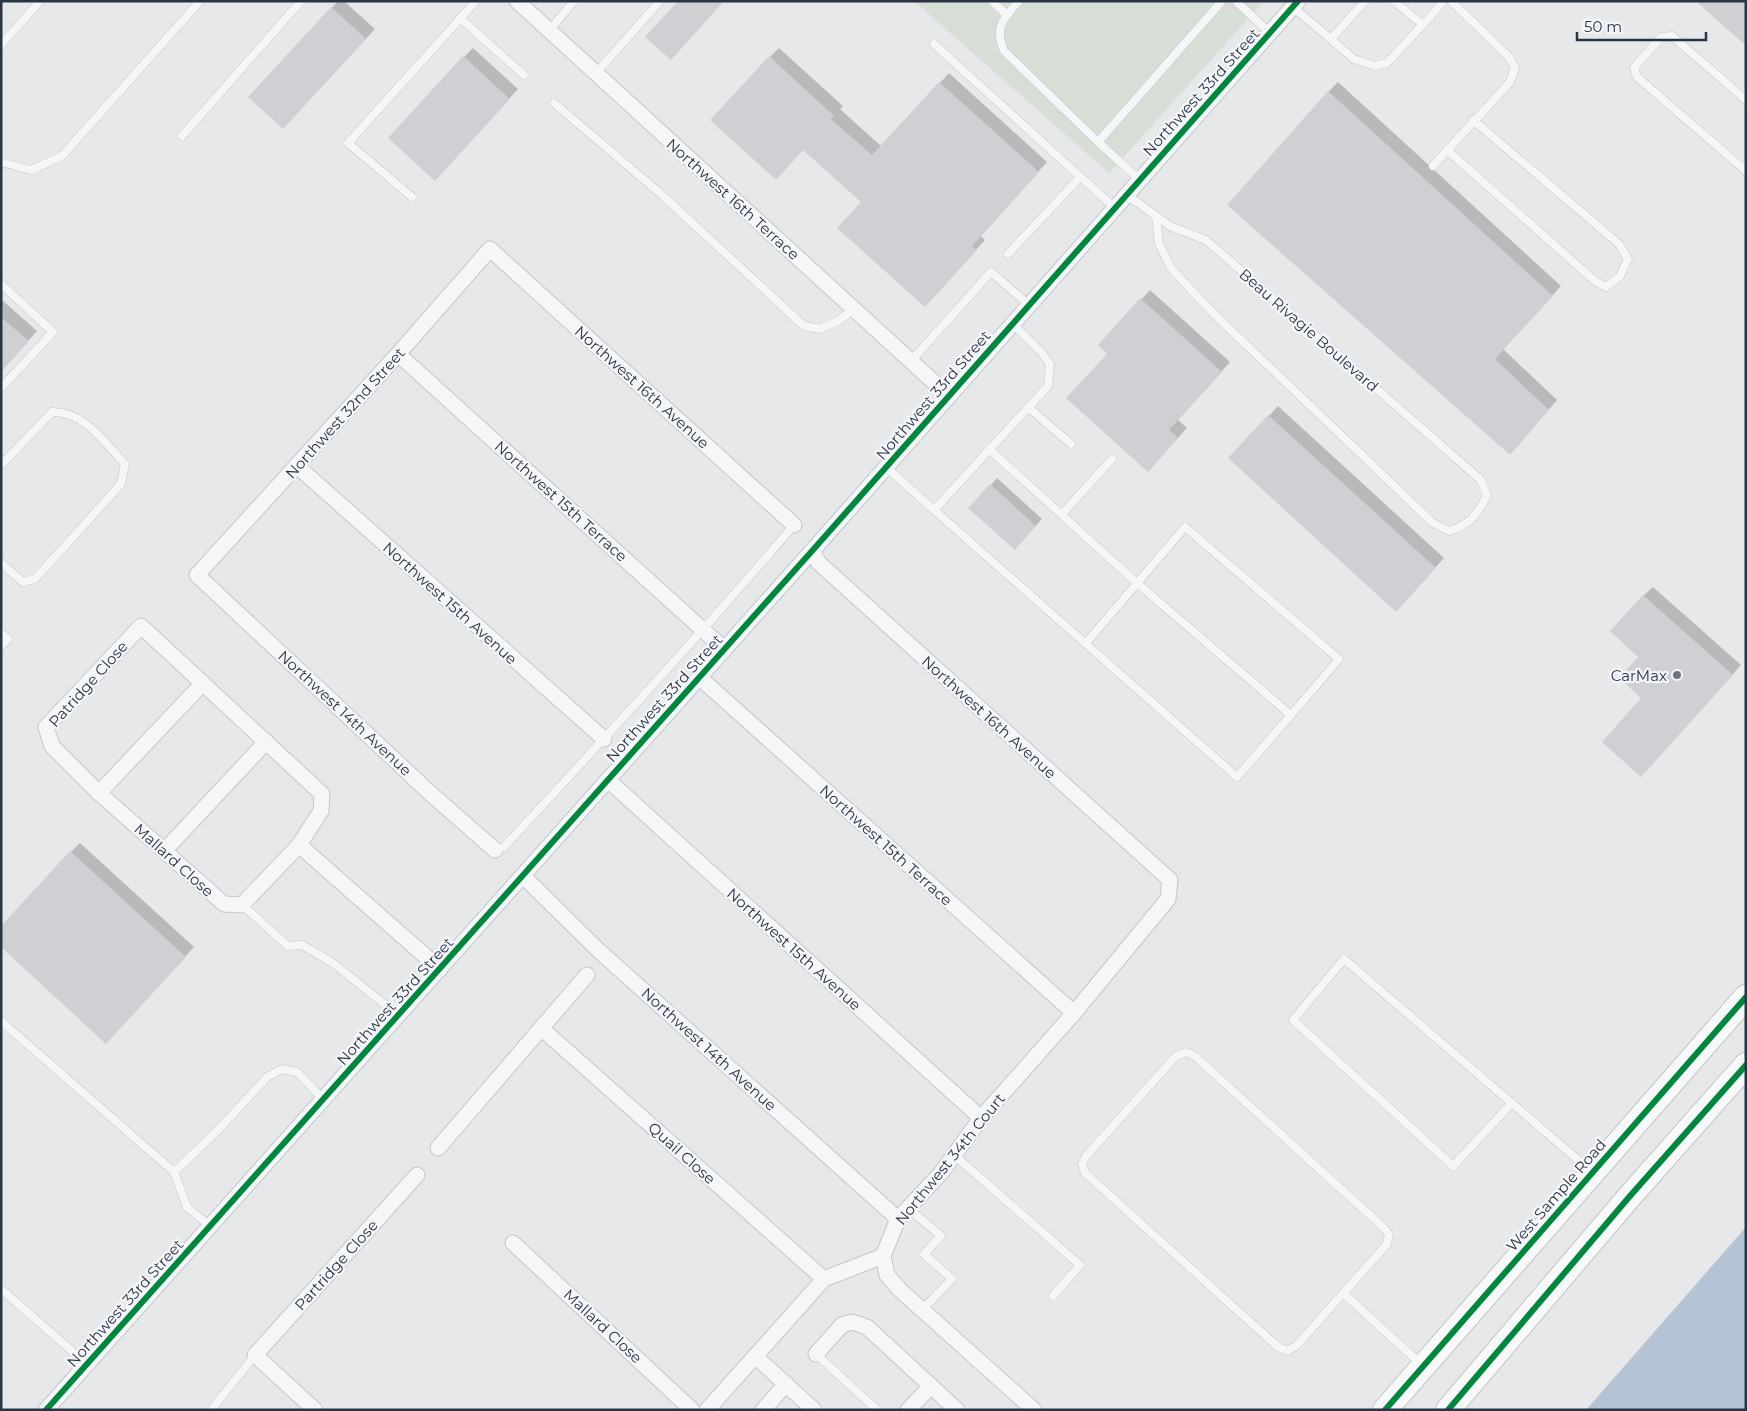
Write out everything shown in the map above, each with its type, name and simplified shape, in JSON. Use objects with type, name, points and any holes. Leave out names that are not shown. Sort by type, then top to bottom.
[{"type":"main road","name":"West Sample Road","points":[[1385,1410],[1746,997]]},
{"type":"main road","points":[[1448,1410],[1630,1196],[1746,1065]]},
{"type":"street","name":"Northwest 16th Terrace","points":[[517,1],[949,396]]},
{"type":"street","name":"Northwest 33rd Street","points":[[46,1410],[812,551],[1296,4]]},
{"type":"street","name":"Northwest 32nd Street","points":[[197,575],[398,354],[490,249]]},
{"type":"street","name":"Northwest 16th Avenue","points":[[490,249],[794,525]]},
{"type":"street","name":"Northwest 15th Terrace","points":[[398,354],[724,649]]},
{"type":"street","name":"Northwest 15th Avenue","points":[[297,466],[604,739]]},
{"type":"street","name":"Northwest 16th Avenue","points":[[812,551],[819,563],[1170,880]]},
{"type":"street","name":"Northwest 14th Avenue","points":[[197,575],[431,794],[495,850]]},
{"type":"street","name":"Patridge Close","points":[[52,746],[46,727],[141,626],[203,683]]},
{"type":"street","name":"Northwest 15th Terrace","points":[[699,677],[1074,1013]]},
{"type":"street","points":[[99,793],[203,683],[322,794],[322,811],[299,845],[242,905]]},
{"type":"street","points":[[164,850],[266,742]]},
{"type":"street","name":"Mallard Close","points":[[52,746],[99,793],[224,904],[242,905]]},
{"type":"street","name":"Northwest 15th Avenue","points":[[608,780],[981,1118]]},
{"type":"street","points":[[299,845],[440,969]]},
{"type":"street","name":"Northwest 14th Avenue","points":[[523,876],[597,949],[903,1213]]},
{"type":"street","name":"Northwest 34th Court","points":[[883,1256],[903,1213],[941,1173],[981,1118],[1074,1013],[1168,899],[1170,880]]},
{"type":"street","points":[[438,1148],[587,975]]},
{"type":"street","name":"Quail Close","points":[[541,1028],[824,1279]]},
{"type":"street","name":"Partridge Close","points":[[256,1355],[418,1175]]},
{"type":"street","name":"Mallard Close","points":[[513,1243],[692,1410]]},
{"type":"street","points":[[707,1410],[824,1279],[883,1256],[887,1275],[900,1290],[1034,1410]]},
{"type":"street","points":[[816,1354],[842,1325],[852,1322],[867,1326],[957,1410]]},
{"type":"street","points":[[256,1355],[315,1410]]},
{"type":"street","points":[[756,1356],[814,1410]]},
{"type":"street","points":[[763,1410],[786,1384]]},
{"type":"street","points":[[908,1410],[931,1386]]},
{"type":"lane","points":[[1,45],[40,1]]},
{"type":"lane","points":[[1,162],[31,170],[62,156],[200,1]]},
{"type":"lane","points":[[182,136],[301,1]]},
{"type":"lane","points":[[412,197],[348,143],[476,1]]},
{"type":"lane","points":[[549,31],[574,1]]},
{"type":"lane","points":[[596,73],[660,1]]},
{"type":"lane","points":[[992,1],[1007,15]]},
{"type":"lane","points":[[1019,1],[1001,24],[998,37],[1004,51],[1140,180]]},
{"type":"lane","points":[[1098,142],[1222,1]]},
{"type":"lane","points":[[1236,1],[1270,33]]},
{"type":"lane","points":[[1331,39],[1365,1]]},
{"type":"lane","points":[[1394,1],[1423,25]]},
{"type":"lane","points":[[1296,4],[1354,59],[1375,66],[1386,63],[1423,25],[1443,1]]},
{"type":"lane","points":[[1433,166],[1473,120],[1510,82],[1515,68],[1509,57],[1451,1]]},
{"type":"lane","points":[[460,18],[524,75]]},
{"type":"lane","points":[[1746,100],[1672,36],[1661,37],[1634,68],[1637,77],[1746,171]]},
{"type":"lane","points":[[934,44],[1115,208]]},
{"type":"lane","points":[[554,103],[661,194],[804,326],[820,329],[854,309]]},
{"type":"lane","points":[[1447,150],[1595,281],[1606,288],[1620,276],[1628,258],[1620,244],[1473,120]]},
{"type":"lane","points":[[1008,254],[1080,176]]},
{"type":"lane","name":"Beau Rivagie Boulevard","points":[[1127,195],[1170,226],[1206,240],[1481,480],[1487,496],[1477,515],[1462,527],[1449,531],[1433,523],[1210,311],[1171,268],[1159,244],[1156,216]]},
{"type":"lane","points":[[911,361],[992,272],[1030,305]]},
{"type":"lane","points":[[1,284],[53,332],[1,388]]},
{"type":"lane","points":[[934,510],[1048,386],[1050,364],[1042,353],[1013,324]]},
{"type":"lane","points":[[1028,407],[1071,444]]},
{"type":"lane","points":[[1,466],[52,412],[63,412],[82,420],[125,464],[121,484],[36,579],[23,582],[1,563]]},
{"type":"lane","points":[[989,449],[1137,583],[1291,715]]},
{"type":"lane","points":[[1062,514],[1112,459]]},
{"type":"lane","points":[[886,467],[1237,777],[1339,659],[1185,527],[1086,643]]},
{"type":"lane","points":[[495,850],[504,847],[604,739],[704,630],[794,525]]},
{"type":"lane","points":[[1,633],[8,639],[1,646]]},
{"type":"lane","points":[[242,905],[288,946],[302,946],[332,962],[398,1015]]},
{"type":"lane","points":[[1512,1103],[1453,1166],[1293,1020],[1344,959],[1512,1103],[1592,1172]]},
{"type":"lane","points":[[1,1021],[174,1172],[187,1207],[210,1226]]},
{"type":"lane","points":[[1186,1052],[1204,1064],[1389,1234],[1387,1244],[1343,1293],[1297,1345],[1288,1351],[1278,1347],[1085,1173],[1082,1164],[1086,1156],[1176,1056],[1186,1052]]},
{"type":"lane","points":[[174,1172],[218,1130],[267,1076],[282,1069],[297,1072],[323,1099]]},
{"type":"lane","points":[[954,1155],[1080,1265],[1053,1296]]},
{"type":"lane","points":[[903,1213],[941,1236],[924,1254],[952,1279],[922,1310]]},
{"type":"lane","points":[[1,1289],[87,1364]]},
{"type":"lane","points":[[1343,1293],[1423,1366]]},
{"type":"lane","points":[[816,1354],[877,1410]]},
{"type":"lane","points":[[211,1410],[256,1355]]},
{"type":"shaded area","points":[[914,1],[1264,1],[1109,173]]},
{"type":"water","points":[[1746,1227],[1746,1410],[1586,1410]]},
{"type":"building","points":[[678,1],[724,1],[671,60],[645,37]]},
{"type":"building","points":[[1696,1],[1746,1],[1746,46]]},
{"type":"building","points":[[331,7],[366,39],[283,129],[248,97]]},
{"type":"building","points":[[463,56],[510,99],[435,181],[388,138]]},
{"type":"building","points":[[769,56],[834,116],[831,119],[872,155],[939,82],[1039,172],[972,246],[977,250],[925,307],[837,228],[861,202],[803,150],[776,180],[710,120]]},
{"type":"building","points":[[1328,91],[1553,296],[1495,359],[1549,410],[1510,455],[1227,205]]},
{"type":"building","points":[[1140,298],[1222,372],[1169,430],[1178,438],[1148,472],[1066,398],[1107,354],[1098,345]]},
{"type":"building","points":[[1,317],[29,341],[1,372]]},
{"type":"building","points":[[1268,415],[1436,568],[1396,612],[1228,458]]},
{"type":"building","points":[[990,484],[1036,526],[1015,550],[968,508]]},
{"type":"building","points":[[1643,595],[1733,675],[1641,777],[1602,742],[1641,698],[1619,678],[1638,657],[1610,631]]},
{"type":"building","points":[[70,851],[186,957],[106,1044],[1,947],[1,926]]},
{"type":"cycle path","points":[[46,1410],[812,551],[1298,1]]},
{"type":"cycle path","points":[[1385,1410],[1746,997]]},
{"type":"cycle path","points":[[1448,1410],[1630,1196],[1746,1065]]},
{"type":"place","name":"CarMax","points":[[1677,675]]}]
